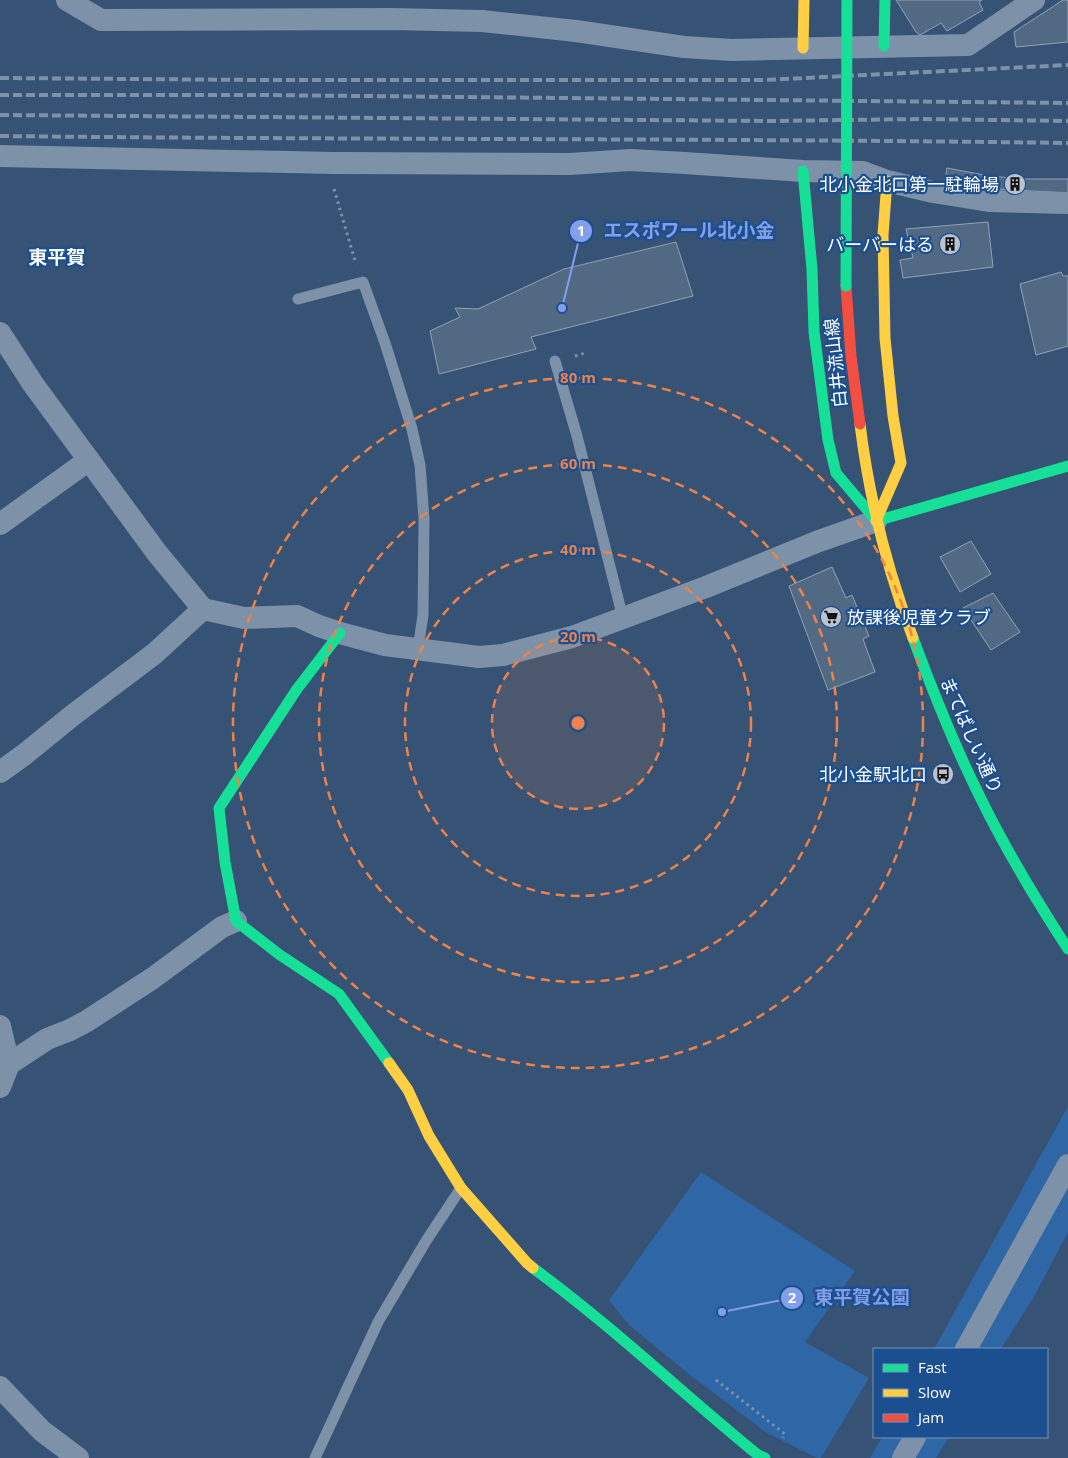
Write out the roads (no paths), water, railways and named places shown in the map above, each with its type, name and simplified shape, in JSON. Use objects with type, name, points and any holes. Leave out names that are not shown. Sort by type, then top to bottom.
[{"type":"street","points":[[67,0],[101,20],[391,18],[482,21],[576,31],[684,47],[732,50],[968,45],[1034,0]]},
{"type":"street","points":[[803,48],[804,0]]},
{"type":"street","name":"白井流山線","points":[[847,0],[845,212],[847,325],[865,462],[876,521]]},
{"type":"street","points":[[884,46],[885,0]]},
{"type":"street","points":[[0,156],[333,163],[570,164],[630,160],[803,171],[863,172],[887,181],[933,192],[990,201],[1068,203]]},
{"type":"street","points":[[803,171],[812,269],[814,332],[828,440],[836,473],[876,521]]},
{"type":"street","points":[[876,521],[901,463],[893,416],[885,338],[883,236],[887,181]]},
{"type":"street","points":[[0,333],[33,384],[157,553],[203,610],[244,618],[297,616],[340,634],[385,645],[479,657],[503,654],[572,637],[706,587],[819,541],[876,521],[1068,466]]},
{"type":"street","points":[[0,524],[89,460]]},
{"type":"street","name":"まてばしい通り","points":[[876,521],[912,634],[957,748],[987,813],[1047,917],[1068,949]]},
{"type":"street","points":[[7,763],[154,654],[203,610]]},
{"type":"street","points":[[340,634],[297,689],[219,808],[225,862],[236,921],[280,955],[339,994],[408,1090],[429,1136],[461,1188],[527,1263],[580,1302],[715,1420],[758,1455],[765,1458]]},
{"type":"street","points":[[9,1064],[47,1039],[70,1030],[87,1020],[153,978],[222,927],[236,921]]},
{"type":"street","points":[[0,1026],[9,1064],[0,1087]]},
{"type":"street","points":[[967,1348],[1068,1165]]},
{"type":"street","points":[[0,1387],[42,1431],[76,1458]]},
{"type":"street","points":[[902,1458],[914,1438]]},
{"type":"lane","points":[[298,299],[363,282],[385,343],[412,429],[420,465],[424,519],[423,615],[418,649]]},
{"type":"lane","points":[[555,361],[577,436],[623,618]]},
{"type":"lane","points":[[315,1458],[378,1322],[426,1241],[461,1188]]},
{"type":"railway","points":[[0,78],[764,80],[1068,65]]},
{"type":"railway","points":[[0,95],[261,95],[1068,103]]},
{"type":"railway","points":[[0,115],[771,121],[920,119],[1068,121]]},
{"type":"railway","points":[[0,136],[1068,143]]},
{"type":"place","name":"北小金北口第一駐輪場","points":[[1015,184]]},
{"type":"place","name":"バーバーはる","points":[[950,244]]},
{"type":"place","name":"エスポワール北小金","points":[[562,308]]},
{"type":"place","name":"放課後児童クラブ","points":[[831,617]]},
{"type":"place","name":"北小金駅北口","points":[[943,774]]},
{"type":"place","name":"東平賀公園","points":[[722,1312]]},
{"type":"district","name":"東平賀","points":[[57,257]]}]
